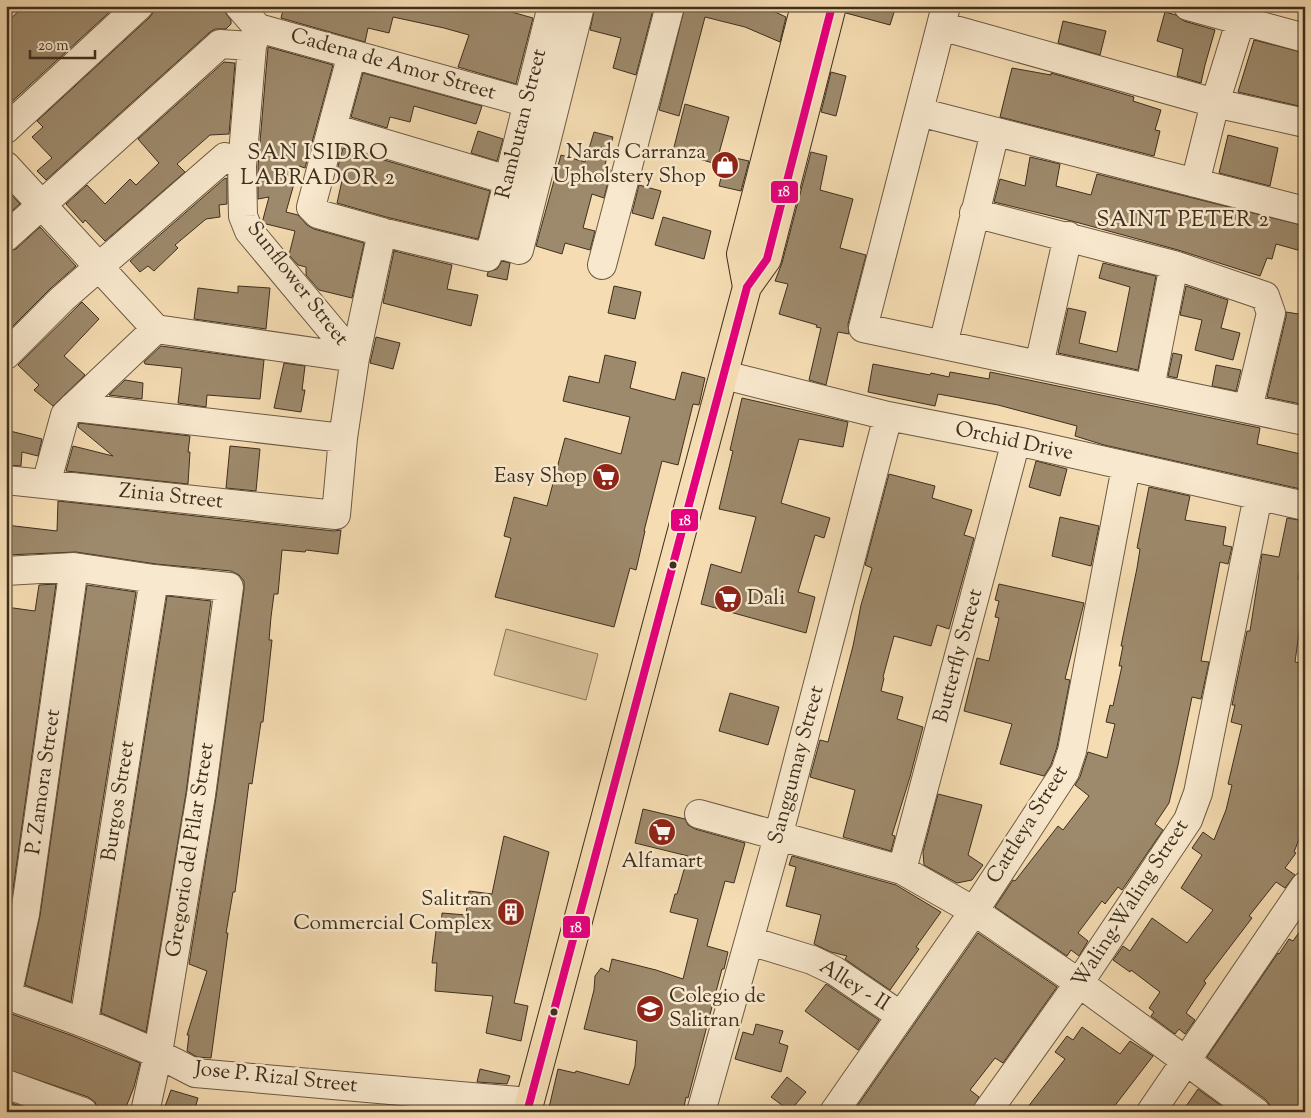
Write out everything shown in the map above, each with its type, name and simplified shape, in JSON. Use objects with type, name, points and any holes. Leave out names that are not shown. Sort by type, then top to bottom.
[{"type":"main road","points":[[747,287],[740,254],[805,6]]},
{"type":"main road","points":[[528,1107],[747,287],[766,259],[832,6]]},
{"type":"street","points":[[6,129],[139,6]]},
{"type":"street","points":[[239,6],[255,37]]},
{"type":"street","points":[[352,54],[311,207],[318,214],[382,232],[487,257],[493,242],[519,250],[580,6]]},
{"type":"street","points":[[602,265],[670,6]]},
{"type":"street","points":[[1188,6],[1243,14],[1305,38]]},
{"type":"street","name":"Rambutan Street","points":[[493,242],[528,103],[546,8]]},
{"type":"street","points":[[1195,183],[1216,103],[1243,14]]},
{"type":"street","points":[[1305,123],[1216,103],[944,16],[863,328],[1305,421]]},
{"type":"street","name":"Cadena de Amor Street","points":[[6,238],[220,44],[255,37],[352,54],[528,103]]},
{"type":"street","name":"Sunflower Street","points":[[255,37],[242,166],[243,216],[249,231],[355,358]]},
{"type":"street","points":[[919,112],[1305,211]]},
{"type":"street","points":[[332,128],[508,180]]},
{"type":"street","points":[[943,345],[995,132]]},
{"type":"street","points":[[6,356],[62,299],[225,157],[242,166]]},
{"type":"street","points":[[6,166],[156,329],[355,358]]},
{"type":"street","points":[[974,213],[1174,265],[1265,296],[1271,313],[1248,409]]},
{"type":"street","points":[[73,407],[343,438],[355,358],[382,232]]},
{"type":"street","points":[[1039,365],[1068,236]]},
{"type":"street","points":[[1150,388],[1174,265]]},
{"type":"street","points":[[46,484],[65,415],[156,329]]},
{"type":"street","name":"Orchid Drive","points":[[724,375],[888,416],[1016,441],[1305,506]]},
{"type":"street","name":"Sanggumay Street","points":[[700,1112],[750,941],[888,416]]},
{"type":"street","name":"Zinia Street","points":[[6,480],[336,515],[343,438]]},
{"type":"street","name":"Butterfly Street","points":[[902,870],[1016,441]]},
{"type":"street","name":"Cattleya Street","points":[[834,1112],[974,911],[1065,772],[1072,751],[1126,467]]},
{"type":"street","name":"Waling-Waling Street","points":[[987,1112],[1079,984],[1188,820],[1192,811],[1198,793],[1258,496]]},
{"type":"street","points":[[6,571],[74,567],[154,579]]},
{"type":"street","name":"P. Zamora Street","points":[[7,995],[25,914],[74,567]]},
{"type":"street","name":"Gregorio del Pilar Street","points":[[145,1112],[158,1053],[201,795],[229,587],[154,579]]},
{"type":"street","name":"Burgos Street","points":[[84,1022],[154,579]]},
{"type":"street","points":[[699,814],[902,870],[974,911],[1186,1060],[1256,1112]]},
{"type":"street","points":[[1151,1112],[1305,886]]},
{"type":"street","name":"Alley - II","points":[[750,941],[812,960],[835,971],[901,1016]]},
{"type":"street","name":"Jose P. Rizal Street","points":[[7,995],[84,1022],[158,1053],[196,1073],[528,1107]]},
{"type":"street","points":[[6,1084],[83,1112]]},
{"type":"shaded area","points":[[506,629],[598,654],[586,700],[494,675]]},
{"type":"building","points":[[24,6],[116,6],[6,107],[6,23]]},
{"type":"building","points":[[154,6],[220,6],[231,20],[231,24],[226,29],[215,29],[210,32],[46,180],[37,171],[52,158],[32,137],[43,127],[37,121],[150,17],[154,11]]},
{"type":"building","points":[[284,6],[490,6],[533,18],[516,84],[458,67],[469,35],[393,17],[389,33],[368,28],[365,42],[281,18]]},
{"type":"building","points":[[595,6],[654,6],[636,75],[613,68],[621,38],[590,30]]},
{"type":"building","points":[[685,6],[762,6],[786,17],[780,42],[745,27],[705,17],[679,116],[659,110]]},
{"type":"building","points":[[847,6],[896,6],[890,25],[846,13]]},
{"type":"building","points":[[1165,12],[1176,15],[1184,21],[1215,30],[1201,83],[1177,76],[1183,49],[1157,41]]},
{"type":"building","points":[[1063,21],[1106,31],[1100,55],[1058,43]]},
{"type":"building","points":[[1254,40],[1305,53],[1305,98],[1303,107],[1238,92]]},
{"type":"building","points":[[268,47],[333,65],[305,168],[299,166],[286,212],[298,215],[307,225],[314,229],[364,243],[352,298],[319,290],[306,275],[306,267],[298,265],[289,255],[295,231],[262,223],[269,197],[258,199],[258,166]]},
{"type":"building","points":[[224,62],[235,63],[229,134],[210,135],[177,164],[185,172],[105,241],[85,220],[83,223],[66,204],[87,185],[105,204],[130,179],[136,185],[159,163],[138,139]]},
{"type":"building","points":[[1012,68],[1051,75],[1051,73],[1134,97],[1133,101],[1161,110],[1155,130],[1160,131],[1154,156],[1000,117]]},
{"type":"building","points":[[831,72],[846,76],[836,116],[821,112]]},
{"type":"building","points":[[363,73],[482,106],[476,124],[414,106],[410,122],[390,117],[387,128],[351,117]]},
{"type":"building","points":[[685,104],[729,117],[716,164],[673,151]]},
{"type":"building","points":[[478,131],[503,139],[497,161],[471,153]]},
{"type":"building","points":[[594,132],[613,137],[604,168],[611,170],[604,198],[592,194],[583,228],[595,231],[590,250],[565,243],[562,254],[536,246],[561,155],[585,162]]},
{"type":"building","points":[[1228,135],[1278,148],[1270,186],[1219,173]]},
{"type":"building","points":[[343,148],[490,191],[478,239],[337,203],[343,176],[336,174]]},
{"type":"building","points":[[811,152],[827,156],[820,190],[853,199],[840,248],[866,255],[848,324],[849,334],[838,332],[826,385],[809,380],[821,328],[816,327],[817,325],[779,314],[788,284],[775,281],[782,263]]},
{"type":"building","points":[[726,156],[749,161],[741,191],[719,186]]},
{"type":"building","points":[[1030,157],[1060,164],[1056,186],[1091,195],[1097,174],[1305,226],[1305,252],[1276,244],[1272,259],[1267,258],[1260,276],[1178,250],[994,202],[1000,179],[1025,186]]},
{"type":"building","points":[[227,178],[227,204],[219,205],[220,217],[206,219],[175,245],[178,248],[154,271],[148,266],[140,272],[130,261]]},
{"type":"building","points":[[639,185],[661,191],[653,219],[632,213]]},
{"type":"building","points":[[6,189],[20,204],[6,216]]},
{"type":"building","points":[[663,217],[711,231],[704,259],[655,245]]},
{"type":"building","points":[[40,227],[76,266],[6,333],[6,252],[16,249]]},
{"type":"building","points":[[394,251],[452,265],[447,289],[478,295],[471,326],[383,303]]},
{"type":"building","points":[[502,261],[510,263],[507,280],[487,276],[488,272],[497,269]]},
{"type":"building","points":[[1103,263],[1156,276],[1138,370],[1058,353],[1068,308],[1086,312],[1079,343],[1117,352],[1130,287],[1099,278]]},
{"type":"building","points":[[238,286],[270,288],[266,329],[194,319],[198,288],[238,293]]},
{"type":"building","points":[[614,286],[641,292],[635,319],[608,313]]},
{"type":"building","points":[[1186,286],[1228,300],[1221,328],[1240,333],[1233,360],[1195,350],[1202,320],[1180,315]]},
{"type":"building","points":[[82,302],[99,319],[64,356],[85,375],[53,406],[34,390],[39,385],[18,365]]},
{"type":"building","points":[[1286,312],[1305,315],[1305,405],[1267,397]]},
{"type":"building","points":[[376,337],[400,343],[393,369],[370,363]]},
{"type":"building","points":[[161,346],[264,360],[260,399],[207,395],[206,407],[178,403],[182,368],[145,364],[144,362]]},
{"type":"building","points":[[1173,353],[1182,355],[1177,378],[1168,376]]},
{"type":"building","points":[[605,355],[636,362],[630,388],[675,400],[682,372],[705,378],[699,405],[693,404],[678,465],[662,461],[636,570],[630,568],[614,627],[495,597],[511,538],[504,536],[514,497],[547,506],[565,438],[621,454],[630,417],[563,401],[569,376],[599,383]]},
{"type":"building","points":[[284,363],[305,366],[302,390],[305,390],[301,412],[274,408]]},
{"type":"building","points":[[873,364],[949,377],[950,372],[989,379],[990,372],[1260,428],[1257,444],[1305,455],[1305,490],[1104,445],[1075,436],[1077,426],[998,405],[938,394],[935,406],[868,392]]},
{"type":"building","points":[[1216,365],[1241,370],[1236,391],[1212,386]]},
{"type":"building","points":[[125,380],[143,383],[142,399],[109,395]]},
{"type":"building","points":[[742,398],[848,422],[843,447],[799,439],[781,503],[830,518],[824,538],[815,535],[798,592],[815,597],[806,633],[701,604],[711,564],[741,573],[756,517],[719,509],[733,451],[730,450]]},
{"type":"building","points":[[79,423],[190,436],[188,484],[66,471],[73,446],[113,456],[78,427]]},
{"type":"building","points":[[6,430],[42,439],[38,456],[22,452],[21,466],[6,465]]},
{"type":"building","points":[[230,446],[260,449],[256,491],[226,488]]},
{"type":"building","points":[[1036,461],[1067,469],[1060,496],[1029,487]]},
{"type":"building","points":[[889,474],[935,486],[932,498],[972,510],[964,535],[974,538],[949,629],[937,625],[931,646],[894,636],[883,677],[881,691],[903,697],[897,719],[923,727],[892,835],[895,836],[891,851],[843,837],[855,790],[810,777],[820,740],[828,742],[853,646],[861,605],[872,568],[865,565]]},
{"type":"building","points":[[1149,487],[1190,496],[1185,520],[1226,527],[1223,545],[1232,547],[1228,564],[1220,562],[1201,661],[1209,662],[1201,699],[1192,697],[1169,803],[1155,824],[1163,830],[1122,890],[1118,887],[1105,904],[1102,901],[1078,933],[1088,941],[1079,956],[1071,950],[1067,956],[995,907],[1013,880],[1015,881],[1058,826],[1063,830],[1089,796],[1075,785],[1080,777],[1088,752],[1107,758],[1115,724],[1106,722],[1110,705],[1113,706],[1122,666],[1119,666],[1123,646],[1121,646],[1137,568],[1140,549],[1137,548]]},
{"type":"building","points":[[58,501],[334,531],[341,530],[338,554],[306,550],[305,552],[282,550],[278,594],[274,594],[271,617],[269,640],[272,640],[263,722],[261,722],[252,784],[249,783],[235,892],[233,892],[226,933],[228,933],[211,1058],[197,1057],[187,1051],[189,1035],[187,1035],[207,971],[189,964],[216,797],[244,581],[239,575],[231,571],[156,564],[76,552],[6,555],[6,525],[57,531]]},
{"type":"building","points":[[1060,517],[1099,526],[1091,566],[1052,556]]},
{"type":"building","points":[[1287,518],[1305,521],[1305,542],[1298,579],[1305,580],[1305,610],[1303,618],[1301,618],[1295,662],[1305,664],[1305,722],[1300,744],[1305,745],[1305,824],[1294,852],[1296,853],[1285,868],[1295,875],[1285,888],[1276,882],[1249,916],[1252,918],[1204,981],[1206,983],[1186,1013],[1195,1020],[1185,1034],[1179,1029],[1175,1034],[1151,1016],[1154,1012],[1149,1008],[1160,992],[1131,970],[1130,972],[1113,960],[1123,946],[1130,951],[1152,918],[1187,943],[1213,910],[1181,888],[1202,855],[1192,848],[1203,832],[1214,840],[1226,810],[1232,785],[1228,784],[1242,725],[1231,722],[1235,705],[1232,705],[1247,631],[1250,631],[1262,554],[1279,557]]},
{"type":"building","points":[[56,584],[10,911],[6,927],[6,607],[35,611],[39,585]]},
{"type":"building","points":[[999,584],[1084,603],[1065,679],[1070,680],[1057,747],[1051,765],[1044,776],[1000,764],[1012,724],[964,711],[977,658],[989,661],[999,618],[995,617],[999,601],[995,600]]},
{"type":"building","points":[[87,585],[136,592],[71,1002],[25,985],[40,916]]},
{"type":"building","points":[[167,596],[211,601],[186,793],[146,1032],[101,1013]]},
{"type":"building","points":[[730,693],[779,707],[768,745],[719,731]]},
{"type":"building","points":[[938,794],[982,805],[968,855],[983,865],[972,880],[957,883],[924,865],[923,852]]},
{"type":"building","points":[[643,809],[685,819],[688,825],[695,829],[745,843],[734,883],[725,881],[707,946],[728,952],[688,1098],[686,1097],[683,1112],[548,1112],[558,1069],[575,1073],[576,1071],[629,1085],[635,1066],[637,1041],[584,1029],[594,990],[595,976],[601,968],[609,972],[612,959],[683,979],[698,919],[670,912],[688,856],[635,843]]},
{"type":"building","points":[[504,836],[549,852],[514,1003],[528,1006],[521,1041],[486,1033],[493,996],[435,991],[437,963],[432,963],[436,931],[441,932],[442,913],[466,915],[469,891],[492,894]]},
{"type":"building","points":[[792,856],[896,885],[941,912],[916,947],[919,949],[890,990],[845,959],[847,956],[831,952],[814,944],[821,915],[786,906],[796,867],[789,865]]},
{"type":"building","points":[[1305,924],[1305,1101],[1296,1112],[1271,1112],[1270,1105],[1265,1099],[1207,1057],[1278,953],[1289,939],[1293,941]]},
{"type":"building","points":[[978,933],[1057,987],[1003,1063],[995,1058],[970,1090],[979,1097],[972,1111],[853,1112]]},
{"type":"building","points":[[826,984],[879,1020],[858,1050],[805,1011]]},
{"type":"building","points":[[9,1013],[140,1063],[134,1087],[124,1112],[98,1112],[95,1102],[88,1097],[6,1069],[6,1020]]},
{"type":"building","points":[[756,1024],[783,1031],[779,1043],[788,1046],[781,1072],[735,1059],[743,1032],[753,1035]]},
{"type":"building","points":[[1082,1027],[1120,1054],[1130,1041],[1153,1056],[1110,1112],[1024,1112],[1065,1059],[1055,1052],[1067,1036],[1073,1040]]},
{"type":"building","points":[[480,1069],[510,1076],[507,1084],[477,1082]]},
{"type":"building","points":[[787,1077],[806,1092],[790,1111],[771,1097]]},
{"type":"building","points":[[1198,1089],[1227,1110],[1226,1112],[1182,1112]]},
{"type":"building","points":[[171,1090],[198,1098],[194,1112],[163,1112]]},
{"type":"building","points":[[6,1101],[37,1112],[6,1112]]},
{"type":"transit line","name":"18","points":[[527,1112],[747,287],[767,259],[832,6]]},
{"type":"place","name":"Nards Carranza Upholstery Shop","points":[[725,165]]},
{"type":"place","name":"Easy Shop","points":[[606,477]]},
{"type":"place","name":"Dali","points":[[728,599]]},
{"type":"place","name":"Alfamart","points":[[662,832]]},
{"type":"place","name":"Salitran Commercial Complex","points":[[511,912]]},
{"type":"place","name":"Colegio de Salitran","points":[[650,1009]]},
{"type":"district","name":"SAN ISIDRO LABRADOR 2","points":[[318,166]]},
{"type":"district","name":"SAINT PETER 2","points":[[1183,221]]}]
